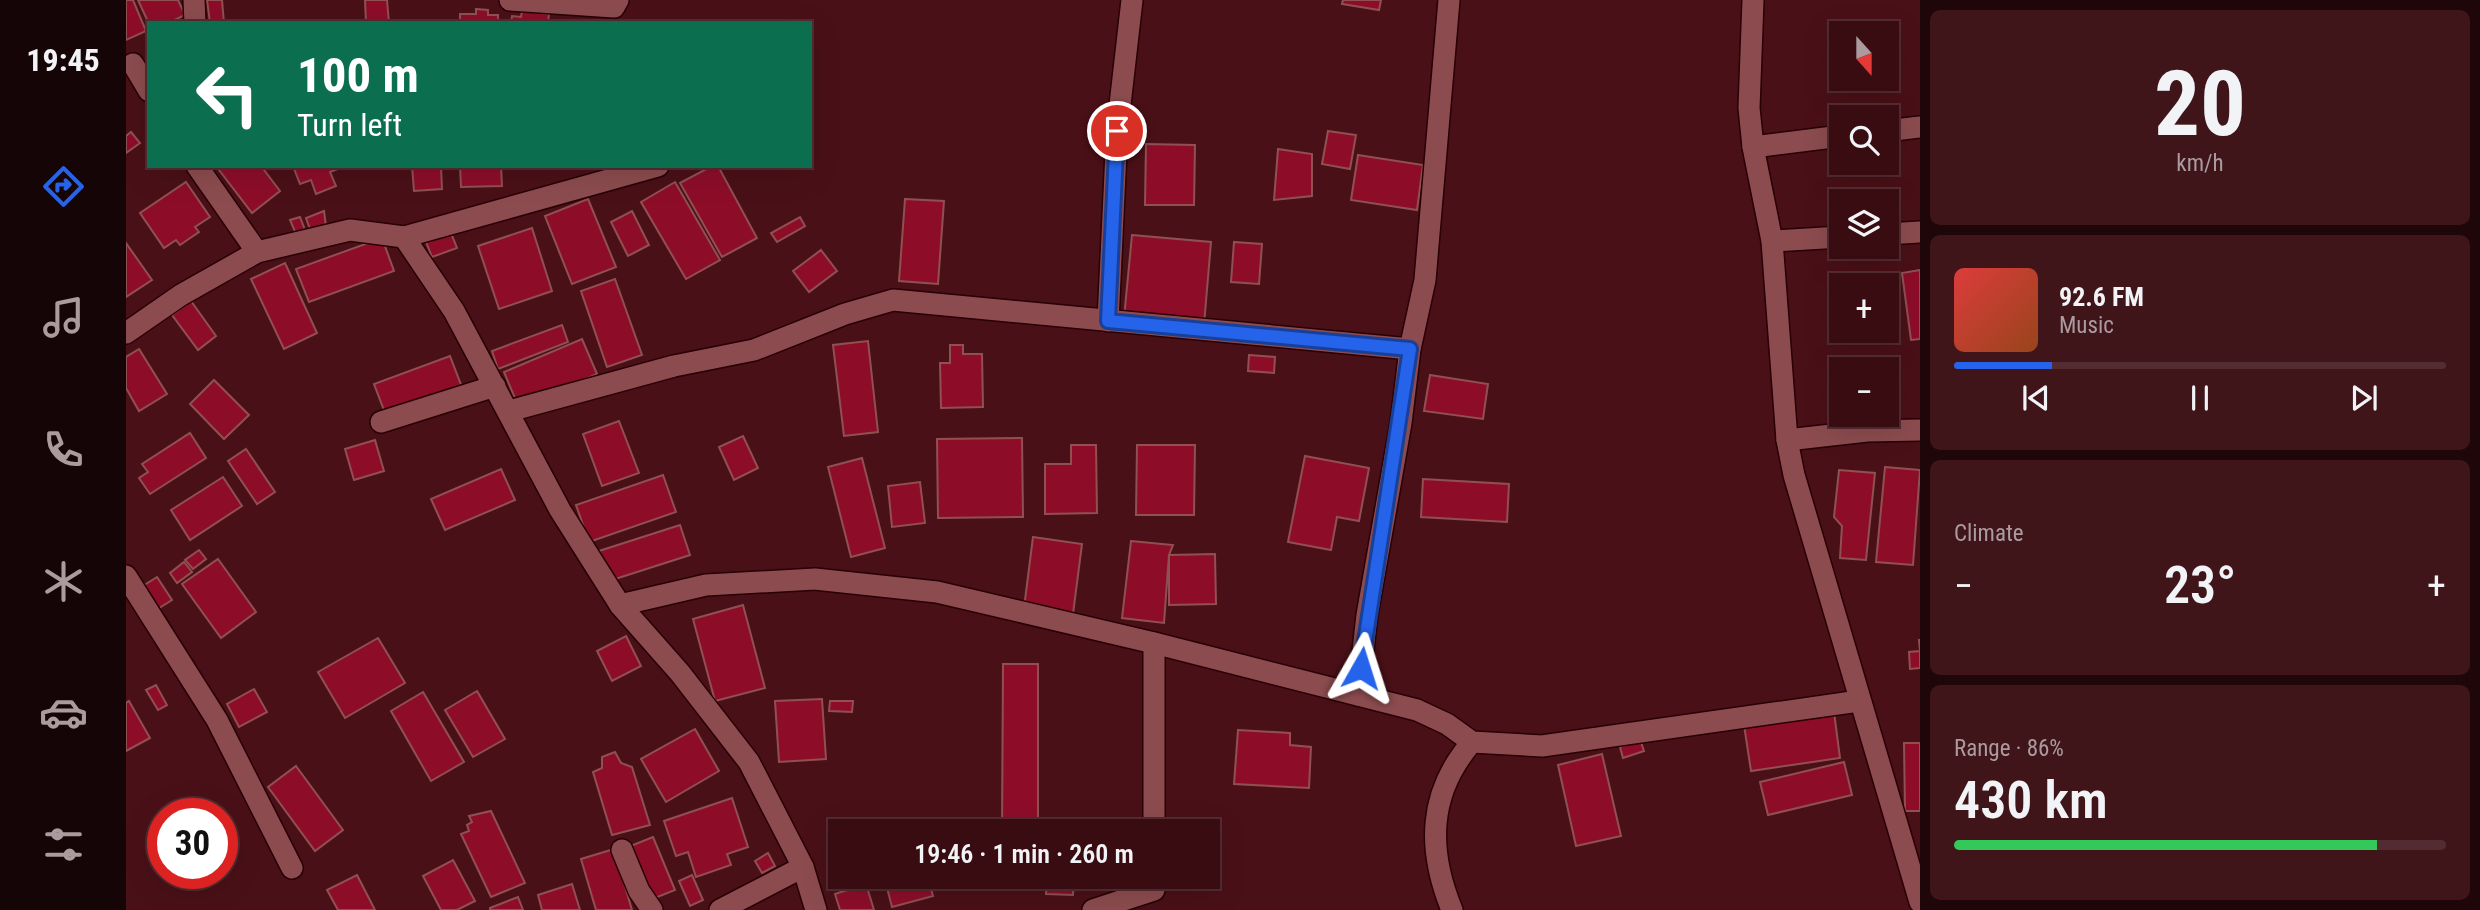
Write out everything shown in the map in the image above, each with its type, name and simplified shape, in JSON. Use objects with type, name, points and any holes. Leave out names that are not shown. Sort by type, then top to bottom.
[{"type":"street","points":[[194,0],[195,21]]},
{"type":"street","points":[[510,0],[614,8],[618,0]]},
{"type":"street","points":[[1108,321],[1117,131],[1132,0]]},
{"type":"street","points":[[1358,695],[1367,615],[1401,423],[1410,349],[1425,280],[1449,0]]},
{"type":"street","points":[[1753,0],[1749,108],[1753,147],[1772,241],[1787,440],[1794,475],[1859,701],[1920,902]]},
{"type":"street","points":[[136,62],[147,87]]},
{"type":"street","points":[[1899,129],[1920,127]]},
{"type":"street","points":[[1753,147],[1829,138]]},
{"type":"street","points":[[198,168],[257,252]]},
{"type":"street","points":[[126,333],[181,295],[257,252],[350,230],[404,237],[651,168]]},
{"type":"street","points":[[1899,233],[1920,232]]},
{"type":"street","points":[[404,237],[454,312],[560,510],[620,605],[680,673],[749,762],[803,867],[816,910]]},
{"type":"street","points":[[1772,241],[1829,238]]},
{"type":"street","points":[[509,411],[674,366],[754,351],[845,314],[893,300],[1410,349]]},
{"type":"street","points":[[381,422],[495,386]]},
{"type":"street","points":[[1787,440],[1867,430],[1920,430]]},
{"type":"street","points":[[126,576],[216,720],[292,867]]},
{"type":"street","points":[[620,605],[706,585],[815,579],[937,592],[1154,643],[1417,710],[1447,724],[1472,742],[1542,746],[1571,743],[1745,715],[1859,701]]},
{"type":"street","points":[[1154,643],[1154,819]]},
{"type":"street","points":[[1452,910],[1444,890],[1435,843],[1437,810],[1454,762],[1472,742]]},
{"type":"street","points":[[622,850],[639,891],[652,910]]},
{"type":"street","points":[[720,910],[803,867]]},
{"type":"street","points":[[1093,910],[1154,892]]},
{"type":"building","points":[[126,0],[133,0],[146,31],[126,40]]},
{"type":"building","points":[[138,0],[178,0],[185,15],[172,21],[148,21]]},
{"type":"building","points":[[207,0],[222,0],[224,21],[210,21]]},
{"type":"building","points":[[365,0],[387,0],[389,21],[366,21]]},
{"type":"building","points":[[1343,0],[1381,0],[1379,10],[1342,4]]},
{"type":"building","points":[[476,9],[488,10],[488,15],[498,15],[498,21],[460,21],[460,14],[476,14]]},
{"type":"building","points":[[522,11],[549,14],[548,21],[511,21],[512,16],[521,17]]},
{"type":"building","points":[[1328,131],[1356,135],[1350,169],[1322,164]]},
{"type":"building","points":[[131,132],[140,143],[126,153],[126,136]]},
{"type":"building","points":[[1146,144],[1195,145],[1194,205],[1145,205]]},
{"type":"building","points":[[1278,149],[1312,154],[1312,196],[1274,200]]},
{"type":"building","points":[[1358,155],[1423,165],[1417,210],[1351,200]]},
{"type":"building","points":[[218,168],[263,168],[280,191],[252,213]]},
{"type":"building","points":[[294,168],[338,168],[330,172],[336,186],[316,194],[311,180],[300,184]]},
{"type":"building","points":[[412,168],[441,168],[442,189],[414,191]]},
{"type":"building","points":[[460,168],[501,168],[502,186],[461,187]]},
{"type":"building","points":[[708,168],[719,168],[757,238],[722,257],[680,183]]},
{"type":"building","points":[[186,182],[210,217],[195,227],[199,232],[180,245],[176,240],[164,248],[140,213]]},
{"type":"building","points":[[675,182],[720,260],[686,279],[641,202]]},
{"type":"building","points":[[588,199],[616,267],[572,284],[545,216]]},
{"type":"building","points":[[905,199],[944,201],[938,284],[899,281]]},
{"type":"building","points":[[324,211],[326,226],[311,232],[306,218]]},
{"type":"building","points":[[632,211],[649,245],[628,256],[611,222]]},
{"type":"building","points":[[300,217],[305,230],[296,234],[290,220]]},
{"type":"building","points":[[800,217],[805,226],[777,242],[771,233]]},
{"type":"building","points":[[532,228],[552,291],[499,309],[478,246]]},
{"type":"building","points":[[451,233],[457,248],[432,257],[426,242]]},
{"type":"building","points":[[1132,235],[1211,242],[1204,325],[1124,318]]},
{"type":"building","points":[[382,238],[394,271],[309,302],[296,269]]},
{"type":"building","points":[[1234,242],[1262,244],[1259,284],[1231,282]]},
{"type":"building","points":[[126,243],[152,280],[126,297]]},
{"type":"building","points":[[821,250],[837,271],[809,292],[793,271]]},
{"type":"building","points":[[285,263],[317,333],[284,349],[251,279]]},
{"type":"building","points":[[1920,270],[1920,339],[1911,340],[1902,273]]},
{"type":"building","points":[[615,279],[642,355],[607,367],[581,291]]},
{"type":"building","points":[[191,301],[216,336],[198,350],[172,315]]},
{"type":"building","points":[[562,325],[568,342],[498,369],[492,351]]},
{"type":"building","points":[[582,339],[597,374],[519,408],[504,372]]},
{"type":"building","points":[[868,341],[878,432],[844,436],[833,345]]},
{"type":"building","points":[[950,345],[963,345],[963,354],[982,354],[983,407],[941,408],[940,363],[950,363]]},
{"type":"building","points":[[139,349],[167,394],[139,411],[126,388],[126,357]]},
{"type":"building","points":[[1249,355],[1275,357],[1274,373],[1248,371]]},
{"type":"building","points":[[450,356],[463,390],[387,418],[374,384]]},
{"type":"building","points":[[1430,375],[1488,384],[1483,419],[1424,411]]},
{"type":"building","points":[[214,380],[249,415],[224,439],[190,404]]},
{"type":"building","points":[[619,421],[639,473],[602,486],[583,434]]},
{"type":"building","points":[[190,433],[206,458],[150,494],[139,478],[148,472],[142,464]]},
{"type":"building","points":[[743,436],[758,468],[734,480],[719,447]]},
{"type":"building","points":[[1022,438],[1023,517],[938,518],[937,439]]},
{"type":"building","points":[[375,440],[384,471],[354,480],[345,449]]},
{"type":"building","points":[[1071,445],[1096,445],[1097,513],[1045,514],[1045,464],[1071,464]]},
{"type":"building","points":[[1137,445],[1195,445],[1194,515],[1136,515]]},
{"type":"building","points":[[246,449],[275,492],[257,504],[228,461]]},
{"type":"building","points":[[1305,456],[1369,468],[1359,521],[1337,517],[1331,550],[1288,542]]},
{"type":"building","points":[[862,458],[885,548],[851,557],[828,467]]},
{"type":"building","points":[[1885,467],[1920,470],[1913,565],[1876,562]]},
{"type":"building","points":[[501,469],[515,500],[445,530],[431,499]]},
{"type":"building","points":[[1839,470],[1875,473],[1866,560],[1840,558],[1842,526],[1834,517]]},
{"type":"building","points":[[663,475],[676,512],[589,542],[576,505]]},
{"type":"building","points":[[223,477],[242,506],[190,540],[171,510]]},
{"type":"building","points":[[1423,479],[1509,484],[1507,522],[1421,517]]},
{"type":"building","points":[[920,482],[925,523],[892,527],[888,486]]},
{"type":"building","points":[[680,525],[690,555],[609,581],[599,551]]},
{"type":"building","points":[[1033,537],[1082,544],[1073,614],[1024,608]]},
{"type":"building","points":[[1131,541],[1173,545],[1169,555],[1164,623],[1122,618]]},
{"type":"building","points":[[199,550],[206,559],[193,569],[185,560]]},
{"type":"building","points":[[1215,554],[1216,604],[1169,605],[1169,555]]},
{"type":"building","points":[[218,559],[256,612],[221,638],[182,584]]},
{"type":"building","points":[[184,562],[192,572],[177,583],[170,573]]},
{"type":"building","points":[[157,577],[172,600],[153,612],[138,589]]},
{"type":"building","points":[[743,605],[765,688],[715,701],[693,619]]},
{"type":"building","points":[[626,636],[641,666],[612,681],[597,651]]},
{"type":"building","points":[[378,638],[405,683],[345,718],[318,672]]},
{"type":"building","points":[[1920,651],[1920,668],[1910,669],[1909,652]]},
{"type":"building","points":[[1003,664],[1038,664],[1038,819],[1002,819]]},
{"type":"building","points":[[156,685],[167,705],[158,710],[146,690]]},
{"type":"building","points":[[254,689],[267,712],[239,727],[227,704]]},
{"type":"building","points":[[477,691],[505,739],[473,757],[445,710]]},
{"type":"building","points":[[423,692],[464,762],[431,781],[391,711]]},
{"type":"building","points":[[822,699],[826,759],[779,762],[775,701]]},
{"type":"building","points":[[129,701],[150,738],[126,751],[126,703]]},
{"type":"building","points":[[830,701],[853,701],[852,712],[829,711]]},
{"type":"building","points":[[1834,712],[1840,758],[1751,771],[1744,725]]},
{"type":"building","points":[[695,729],[719,771],[666,802],[641,759]]},
{"type":"building","points":[[1238,730],[1290,733],[1290,745],[1311,747],[1309,788],[1234,784]]},
{"type":"building","points":[[1640,739],[1644,751],[1623,758],[1620,747]]},
{"type":"building","points":[[1904,743],[1920,743],[1920,811],[1905,811]]},
{"type":"building","points":[[615,752],[621,763],[632,767],[650,825],[612,835],[593,772],[602,768],[602,757]]},
{"type":"building","points":[[1602,754],[1621,836],[1576,846],[1558,765]]},
{"type":"building","points":[[1844,762],[1852,795],[1768,815],[1760,782]]},
{"type":"building","points":[[296,766],[343,830],[315,851],[268,787]]},
{"type":"building","points":[[732,798],[748,847],[727,854],[731,865],[696,877],[688,852],[676,856],[664,821]]},
{"type":"building","points":[[491,811],[525,883],[491,897],[461,834],[469,831],[467,825],[472,822],[469,816]]},
{"type":"building","points":[[653,837],[675,890],[650,900],[628,847]]},
{"type":"building","points":[[614,849],[632,910],[596,910],[581,859]]},
{"type":"building","points":[[768,853],[775,866],[762,873],[755,861]]},
{"type":"building","points":[[453,860],[475,901],[457,910],[441,910],[423,876]]},
{"type":"building","points":[[357,875],[375,910],[338,910],[327,890]]},
{"type":"building","points":[[692,875],[703,900],[690,906],[679,881]]},
{"type":"building","points":[[572,884],[580,910],[542,910],[538,895]]},
{"type":"building","points":[[850,889],[868,889],[874,910],[840,910],[835,894]]},
{"type":"building","points":[[887,889],[931,889],[933,896],[892,907]]},
{"type":"building","points":[[1002,889],[1038,889],[1038,890]]},
{"type":"building","points":[[1046,889],[1073,889],[1073,895],[1046,894]]},
{"type":"building","points":[[518,897],[523,910],[490,910],[490,908]]},
{"type":"route","points":[[1117,131],[1108,321],[1410,349],[1401,423],[1367,615],[1361,668]]}]
